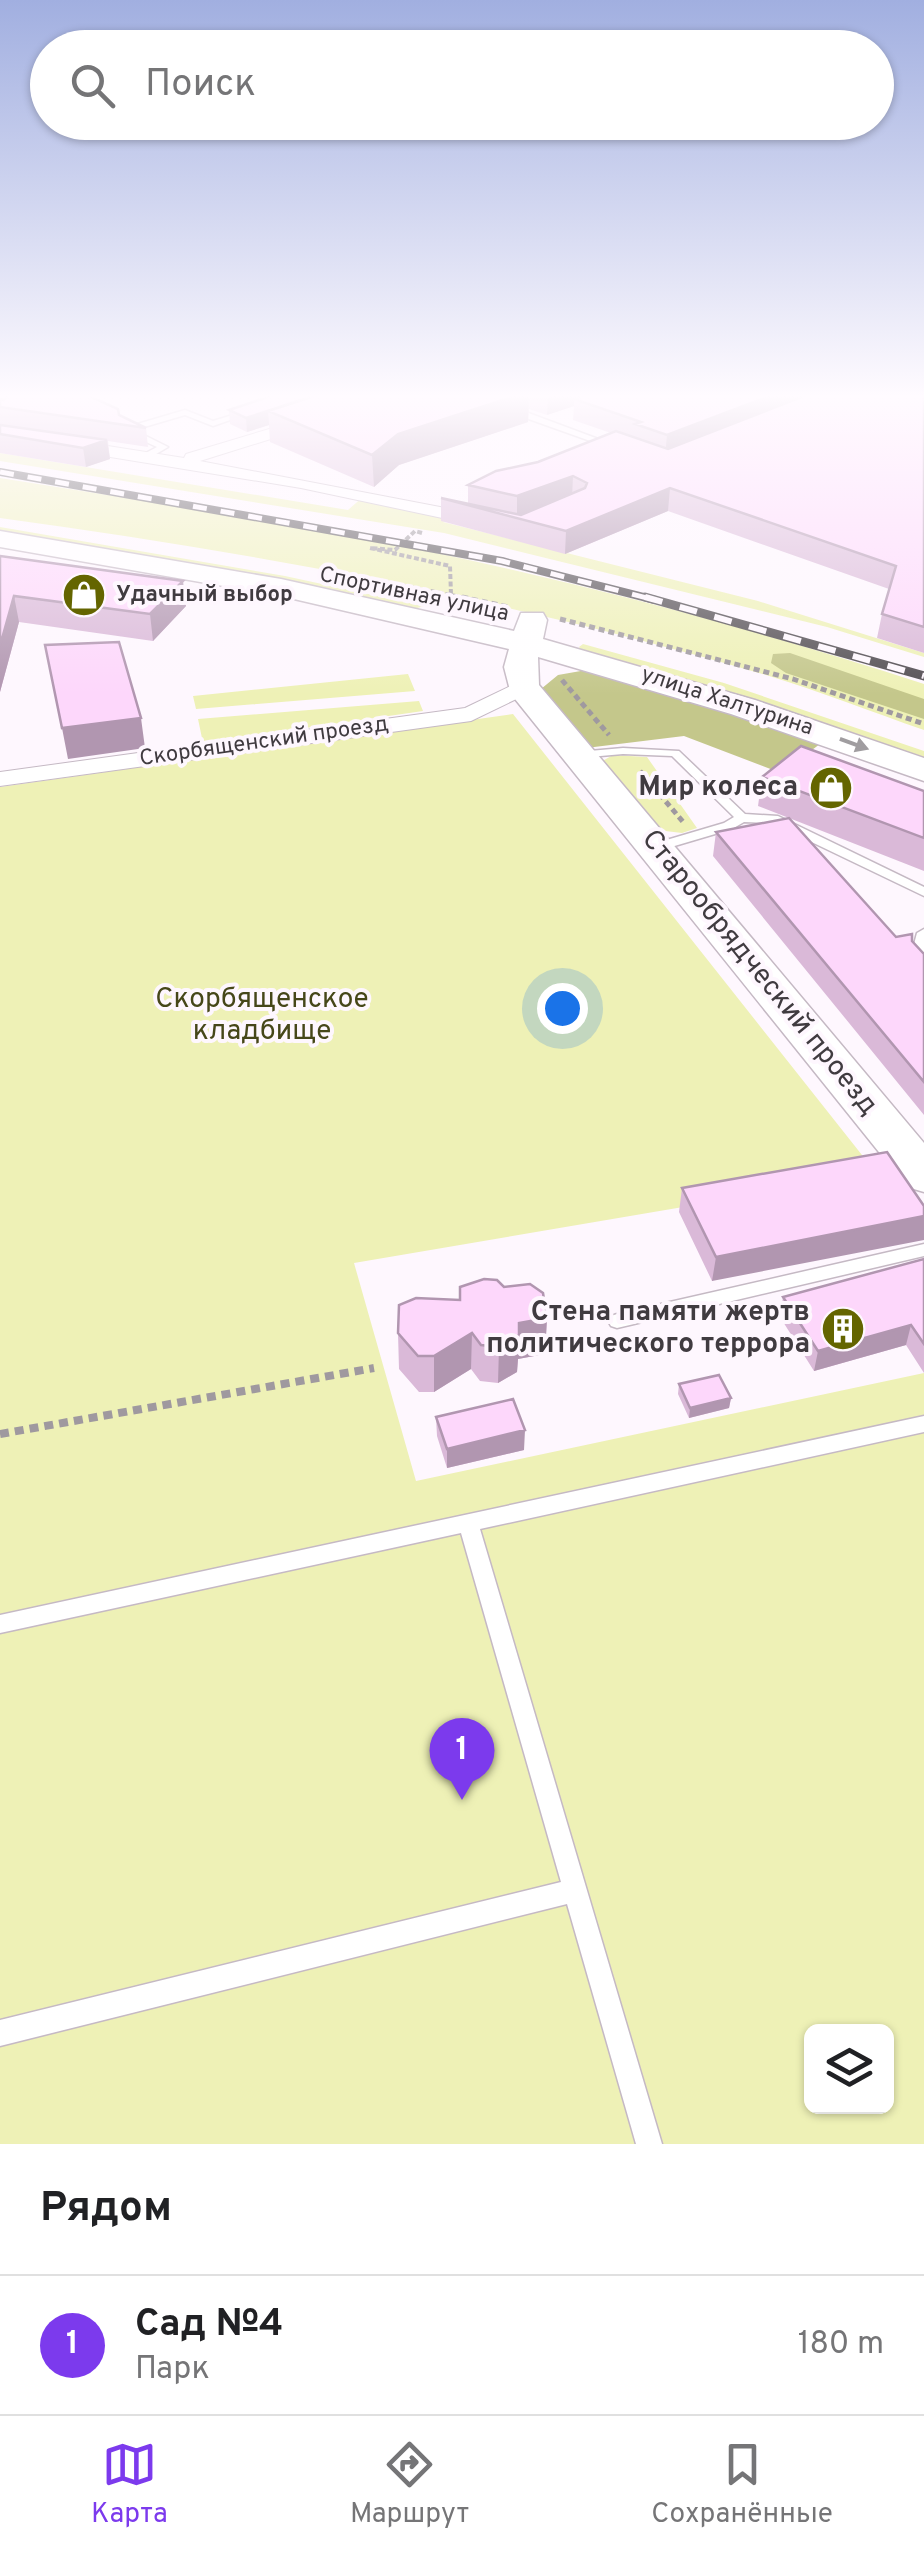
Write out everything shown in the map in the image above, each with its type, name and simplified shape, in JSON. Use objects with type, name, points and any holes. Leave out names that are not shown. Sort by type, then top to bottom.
[{"type":"main road","name":"Спортивная улица","points":[[0,521],[290,569],[533,622]]},
{"type":"main road","name":"Спортивная улица","points":[[0,540],[288,588],[533,622]]},
{"type":"main road","points":[[523,687],[520,666],[533,622]]},
{"type":"main road","name":"улица Халтурина","points":[[533,622],[740,676],[924,740]]},
{"type":"main road","name":"улица Халтурина","points":[[533,622],[716,697],[924,770]]},
{"type":"main road","name":"Старообрядческий проезд","points":[[523,687],[924,1174]]},
{"type":"street","points":[[366,494],[502,525]]},
{"type":"street","name":"Скорбященский проезд","points":[[0,779],[471,714],[523,687]]},
{"type":"lane","points":[[578,754],[676,753],[742,818]]},
{"type":"lane","points":[[657,847],[728,826],[742,818],[774,819],[924,892]]},
{"type":"lane","points":[[924,932],[916,963],[924,972]]},
{"type":"lane","points":[[617,1321],[924,1250]]},
{"type":"lane","points":[[0,1624],[924,1424]]},
{"type":"lane","points":[[468,1523],[649,2144]]},
{"type":"lane","points":[[0,2033],[575,1890]]},
{"type":"path","points":[[409,536],[395,550],[370,548],[450,566],[451,595],[533,622],[793,680],[924,724]]},
{"type":"path","points":[[0,1434],[374,1368]]},
{"type":"green space","points":[[0,494],[101,494],[277,522],[563,582],[805,647],[924,684],[924,730],[766,675],[482,602],[193,547],[0,518]]},
{"type":"green space","points":[[204,494],[251,494],[348,510],[364,496],[454,515],[443,522],[758,601],[924,653],[924,657],[827,627],[444,533]]},
{"type":"green space","points":[[0,527],[285,576],[424,606],[411,610],[0,533]]},
{"type":"green space","points":[[583,644],[724,683],[924,751],[924,762],[582,651],[579,647]]},
{"type":"green space","points":[[790,653],[924,699],[924,719],[786,673],[771,663],[773,654]]},
{"type":"green space","points":[[592,669],[824,741],[781,773],[684,736],[586,748],[541,689],[558,675]]},
{"type":"green space","points":[[408,674],[415,691],[196,709],[193,696]]},
{"type":"green space","points":[[419,701],[423,711],[203,743],[198,719]]},
{"type":"green space","name":"Скорбященское кладбище","points":[[513,714],[877,1174],[354,1263],[416,1481],[924,1373],[924,2144],[0,2144],[0,787]]},
{"type":"green space","points":[[613,755],[647,757],[697,828],[682,833],[657,830],[599,763]]},
{"type":"building","points":[[571,494],[655,494],[566,531],[441,498],[521,515]]},
{"type":"building","points":[[688,494],[924,494],[924,627],[882,614],[896,566]]},
{"type":"building","points":[[0,556],[183,581],[150,614],[14,596],[0,646]]},
{"type":"building","points":[[119,642],[141,718],[62,728],[45,645]]},
{"type":"building","points":[[801,746],[924,791],[924,838],[762,777]]},
{"type":"building","points":[[789,818],[896,937],[912,934],[912,941],[924,954],[924,1082],[716,832]]},
{"type":"building","points":[[887,1152],[924,1206],[924,1216],[716,1257],[682,1188]]},
{"type":"building","points":[[924,1259],[924,1344],[911,1325],[818,1351],[783,1297]]},
{"type":"building","points":[[484,1279],[497,1280],[504,1287],[530,1284],[543,1293],[547,1318],[519,1323],[519,1335],[499,1347],[481,1345],[472,1333],[434,1356],[418,1356],[398,1333],[399,1305],[416,1298],[460,1300],[460,1287]]},
{"type":"building","points":[[719,1375],[731,1398],[690,1408],[679,1384]]},
{"type":"building","points":[[513,1399],[525,1430],[447,1449],[436,1417]]},
{"type":"railway","points":[[124,494],[502,561],[655,600]]},
{"type":"railway","points":[[645,597],[924,676]]},
{"type":"place","name":"Удачный выбор","points":[[84,595]]},
{"type":"place","name":"Мир колеса","points":[[831,788]]},
{"type":"place","name":"Стена памяти жертв политического террора","points":[[843,1329]]},
{"type":"place","name":"Сад №4","points":[[462,1800]]}]
